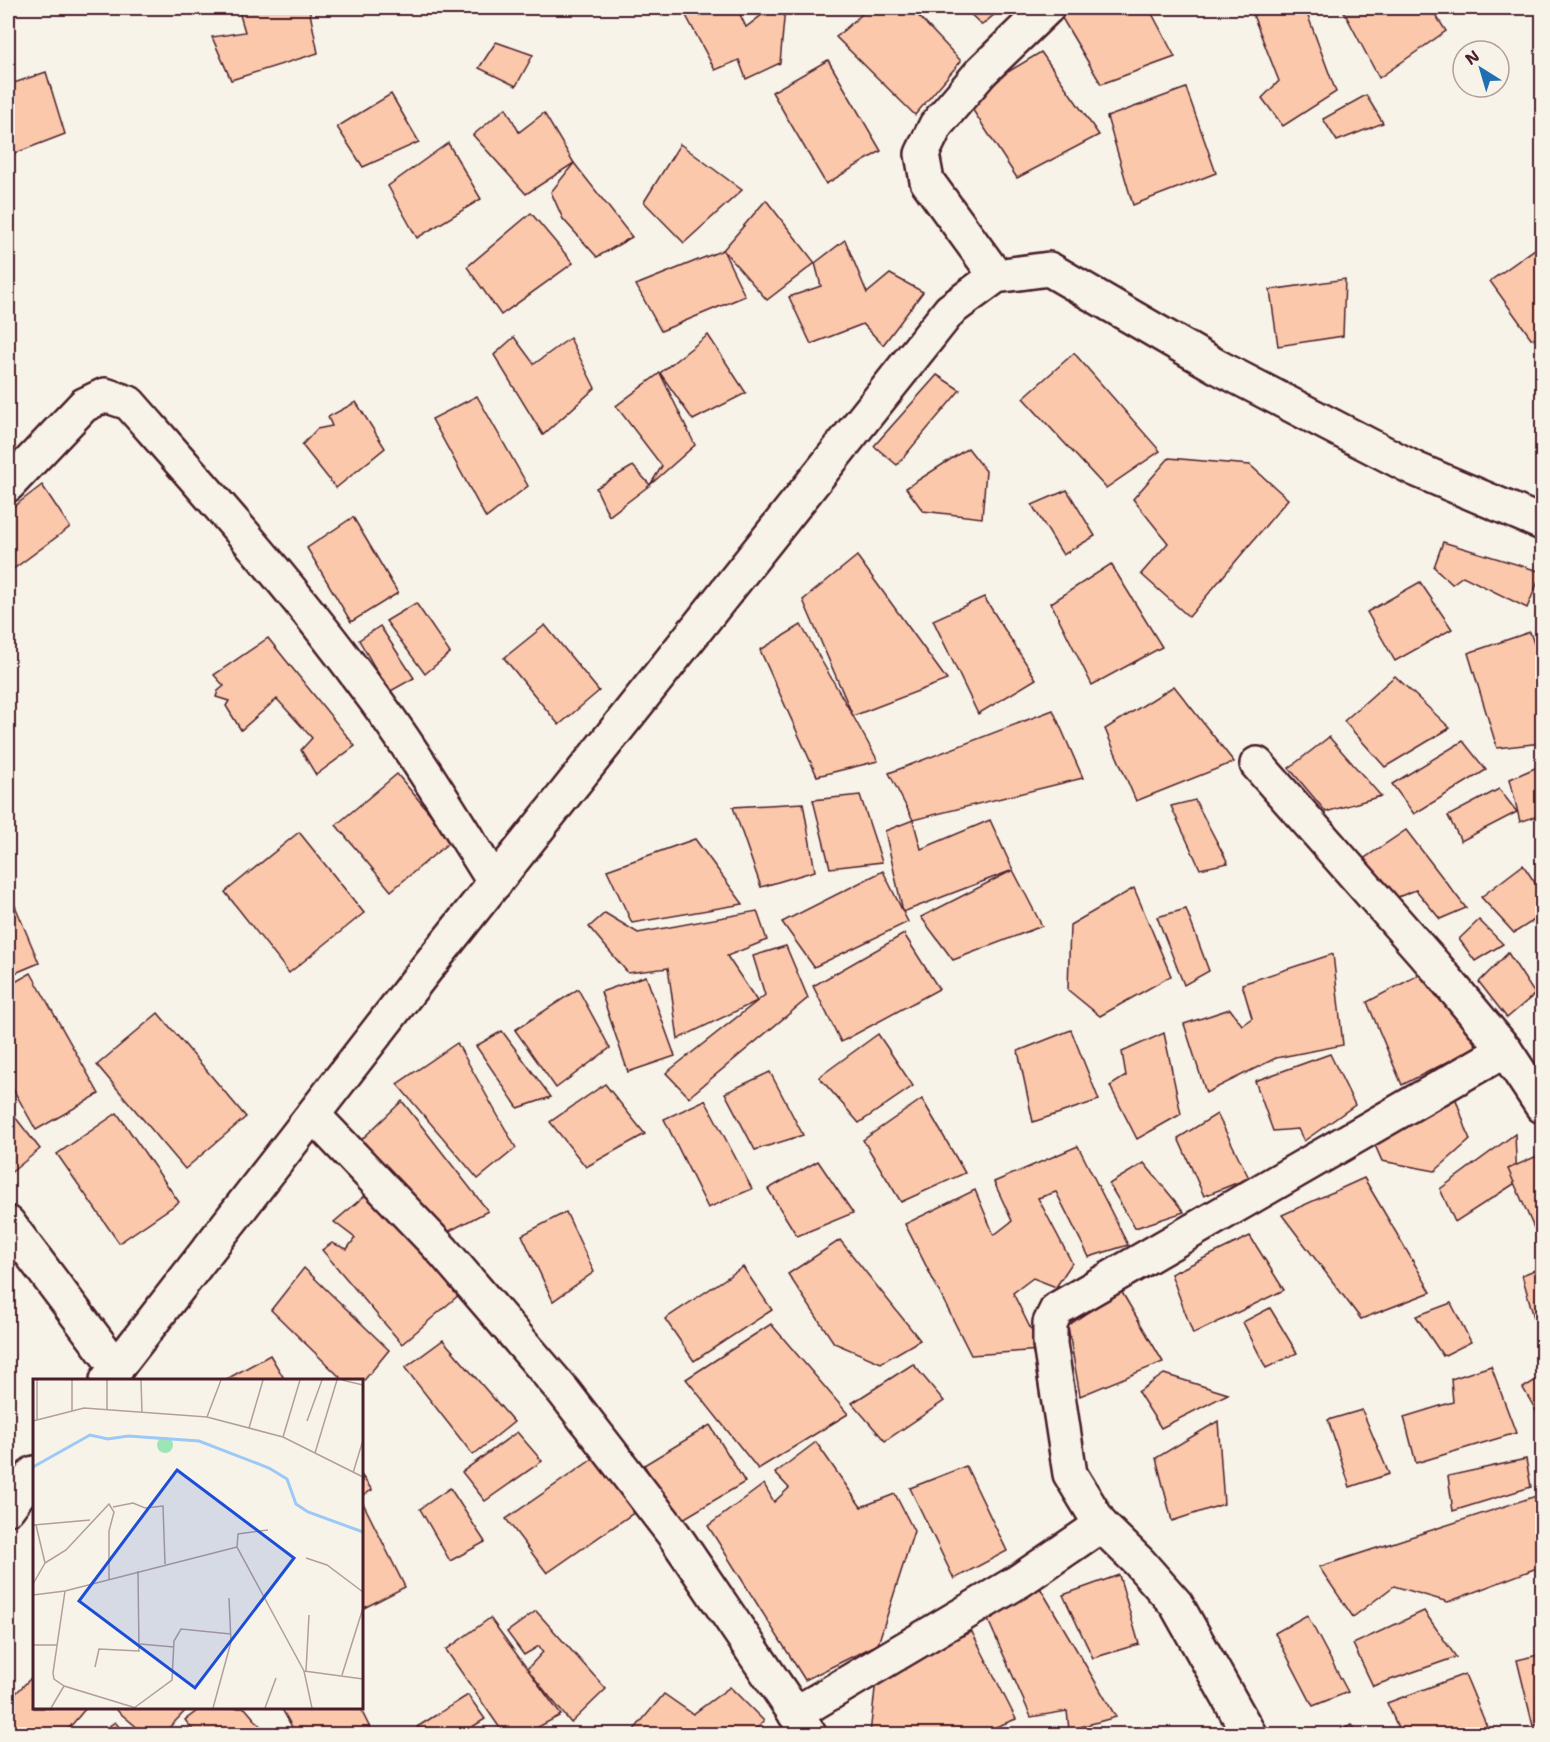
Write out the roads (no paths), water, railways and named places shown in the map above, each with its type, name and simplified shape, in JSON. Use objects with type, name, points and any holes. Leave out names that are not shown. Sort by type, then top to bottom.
[{"type":"street","points":[[996,276],[927,181],[922,154],[936,125],[966,88],[1047,8]]},
{"type":"street","points":[[8,1223],[112,1374],[426,969],[950,310],[996,276],[1050,269],[1218,367],[1405,464],[1542,523]]},
{"type":"street","points":[[8,485],[84,405],[105,395],[129,403],[254,545],[363,682],[423,768],[495,883]]},
{"type":"street","points":[[1257,764],[1436,967],[1505,1050],[1542,1106]]},
{"type":"street","points":[[1249,1734],[1176,1604],[1139,1562],[1101,1525],[1070,1474],[1050,1344],[1050,1323],[1057,1309],[1505,1050]]},
{"type":"street","points":[[313,1115],[443,1251],[564,1392],[674,1535],[802,1724],[1101,1525]]},
{"type":"street","points":[[8,1508],[33,1474]]}]
